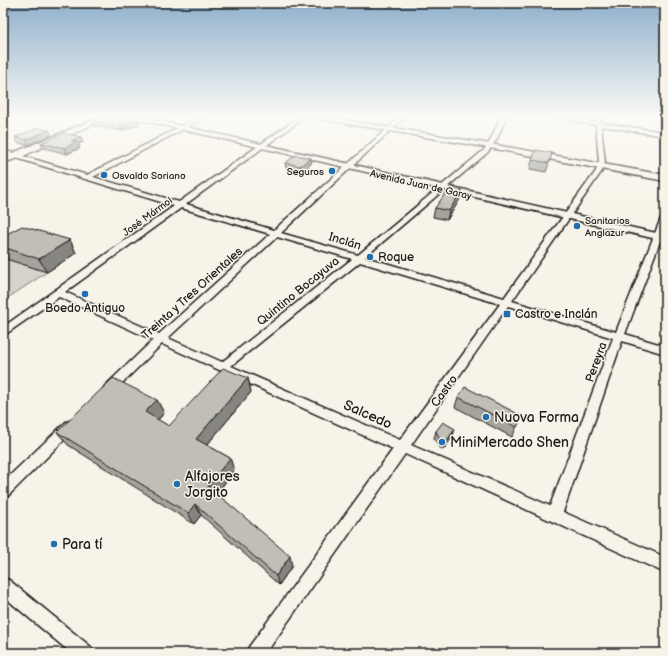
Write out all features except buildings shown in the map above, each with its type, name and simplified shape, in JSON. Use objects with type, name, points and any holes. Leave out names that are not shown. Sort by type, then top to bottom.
[{"type":"main road","points":[[3,160],[35,148]]},
{"type":"main road","name":"Avenida Juan de Garay","points":[[261,148],[662,238]]},
{"type":"main road","points":[[499,148],[665,178]]},
{"type":"main road","points":[[3,164],[18,155]]},
{"type":"street","points":[[88,177],[146,148]]},
{"type":"street","name":"José Mármol","points":[[3,332],[261,148]]},
{"type":"street","name":"Treinta y Tres Orientales","points":[[104,394],[160,339],[370,148]]},
{"type":"street","name":"Quintino Bocayuva","points":[[224,366],[358,258],[488,148]]},
{"type":"street","points":[[600,148],[601,166]]},
{"type":"street","name":"Inclán","points":[[3,152],[18,155],[179,206],[665,350]]},
{"type":"street","name":"Castro","points":[[255,653],[568,216],[601,166]]},
{"type":"street","name":"Pereyra","points":[[554,516],[619,336],[662,238],[665,218]]},
{"type":"street","name":"Salcedo","points":[[58,293],[224,366],[665,565]]},
{"type":"street","points":[[3,491],[76,421]]},
{"type":"street","points":[[3,586],[85,653]]},
{"type":"shaded area","points":[[3,258],[47,272],[3,301]]},
{"type":"place","name":"Seguros","points":[[332,171]]},
{"type":"place","name":"Osvaldo Soriano","points":[[104,175]]},
{"type":"place","name":"Sanitarios Anglazur","points":[[577,226]]},
{"type":"place","name":"Roque","points":[[370,257]]},
{"type":"place","name":"Boedo Antiguo","points":[[85,294]]},
{"type":"place","name":"Castro e Inclán","points":[[507,314]]},
{"type":"place","name":"Nuova Forma","points":[[486,417]]},
{"type":"place","name":"MiniMercado Shen","points":[[442,442]]},
{"type":"place","name":"Alfajores Jorgito","points":[[177,484]]},
{"type":"place","name":"Para tí","points":[[54,544]]}]
